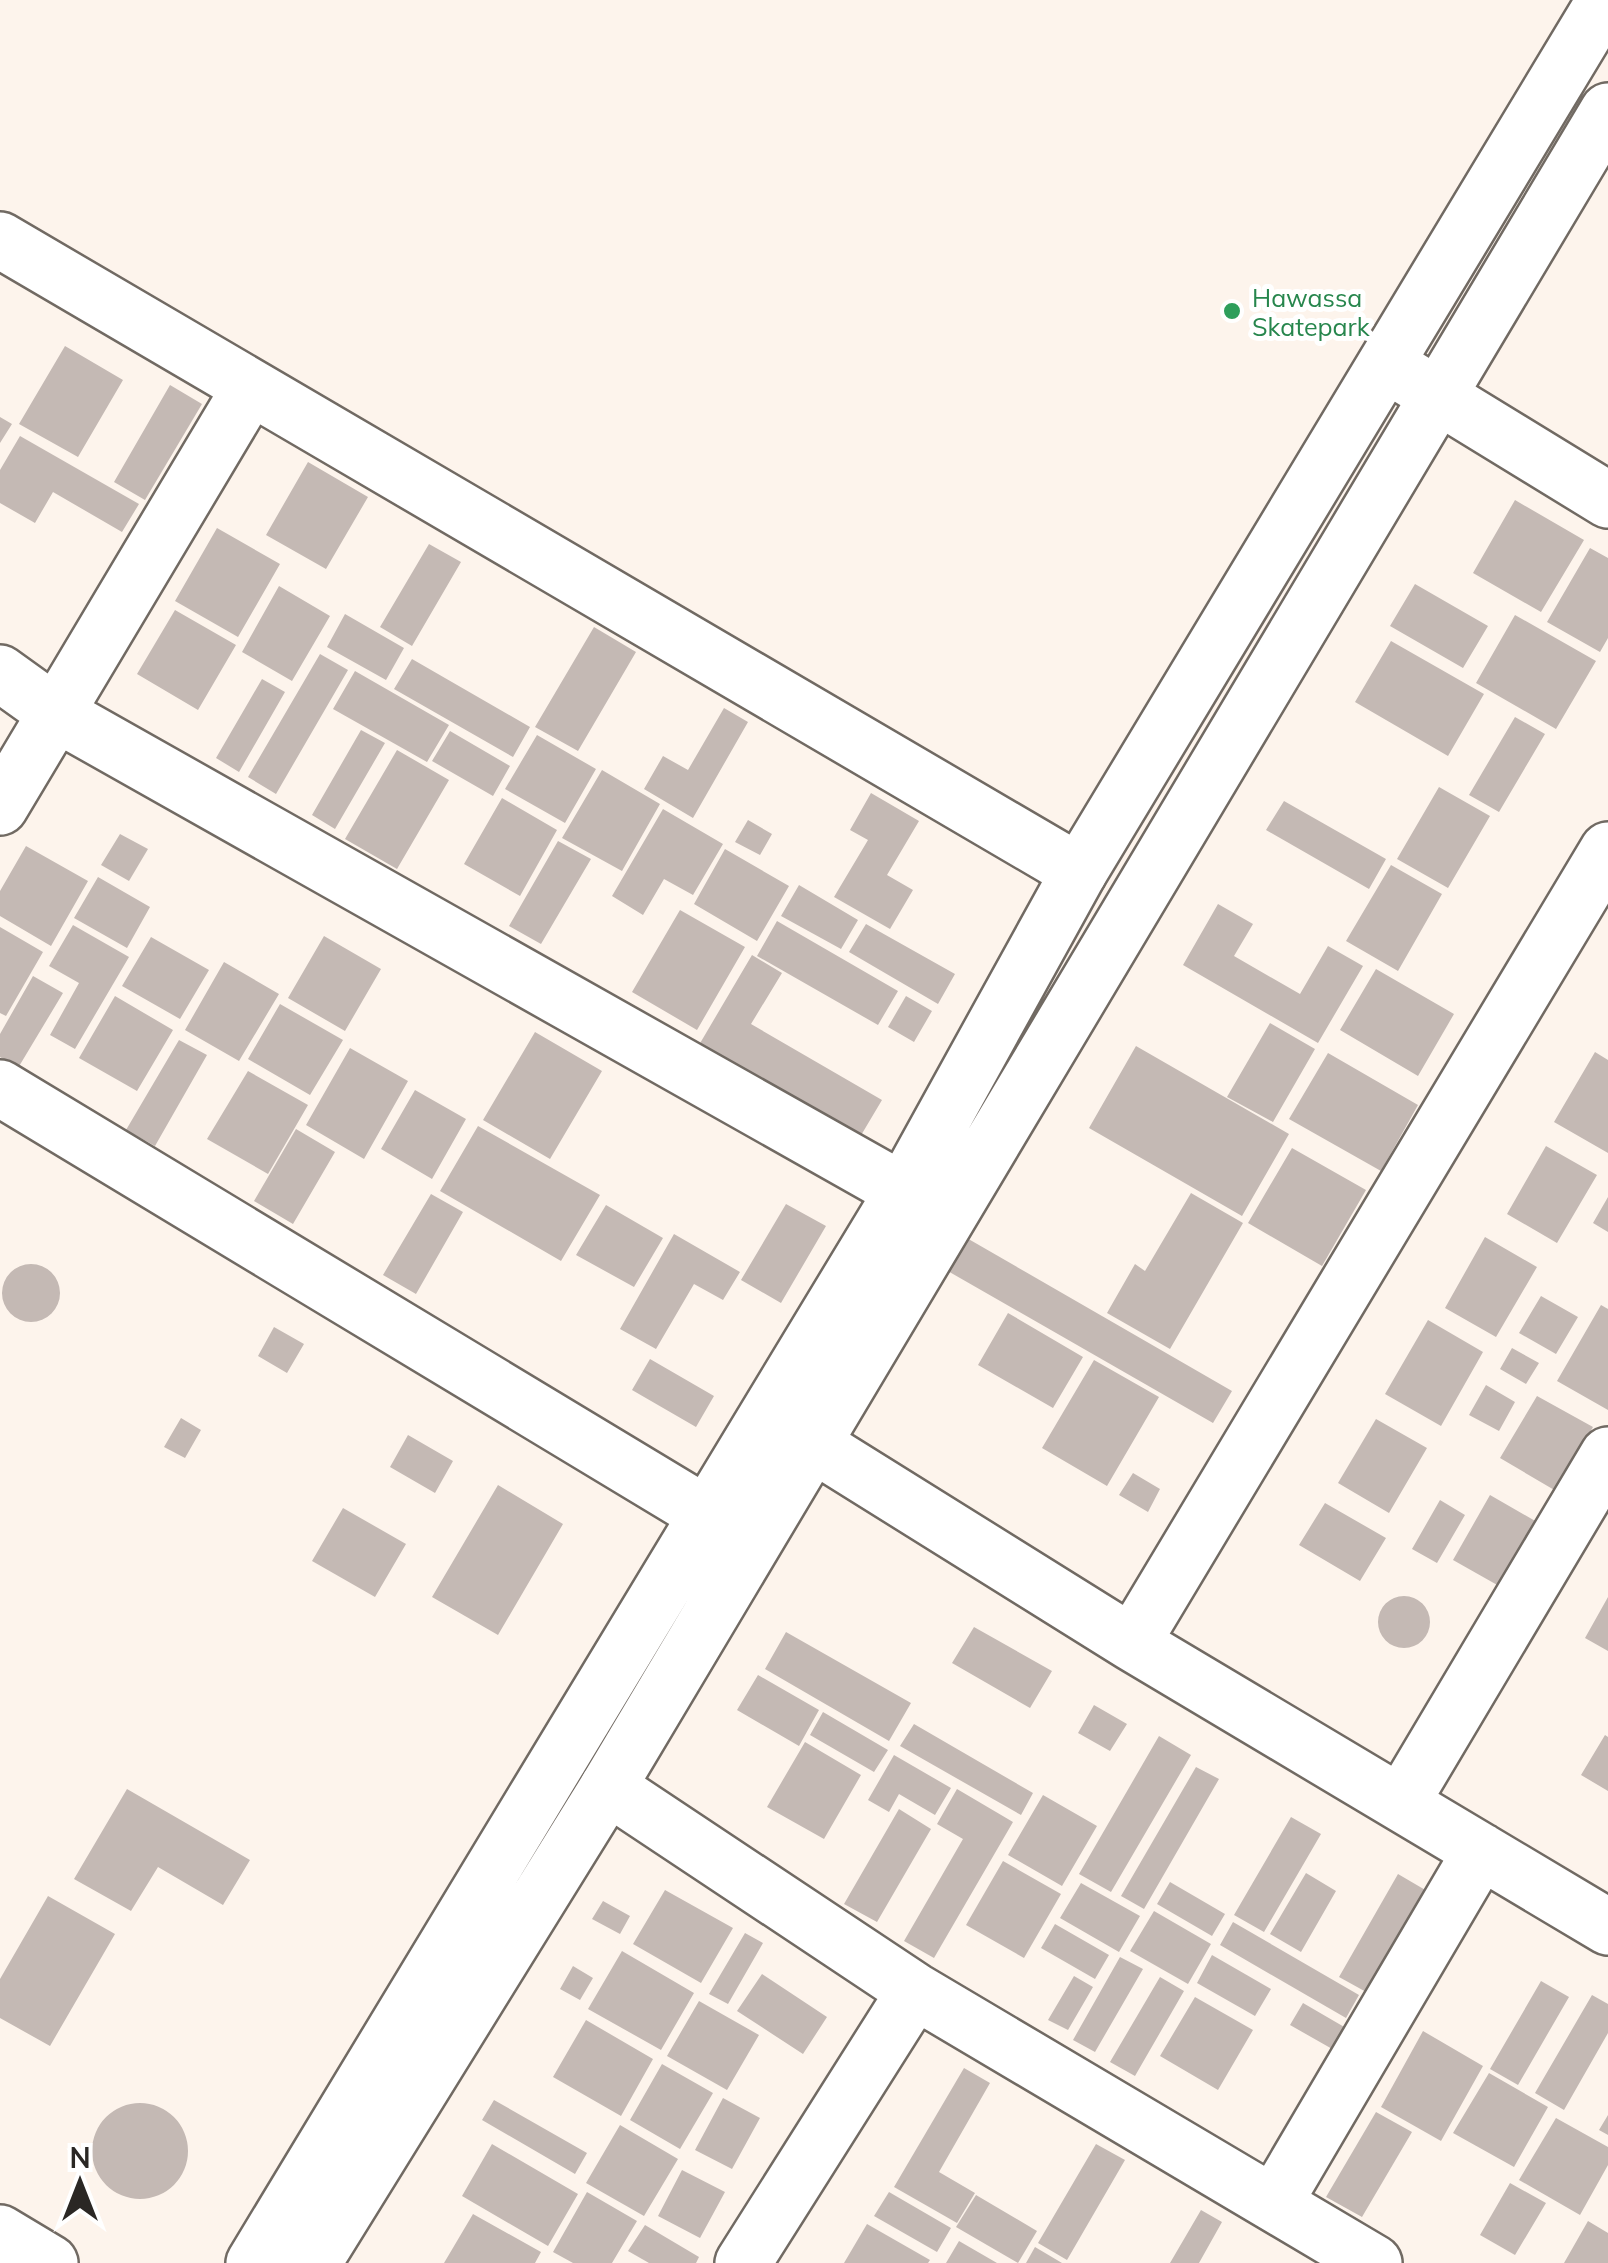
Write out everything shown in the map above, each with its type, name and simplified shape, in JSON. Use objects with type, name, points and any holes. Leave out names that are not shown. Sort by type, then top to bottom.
[{"type":"street","points":[[254,2263],[903,1191],[1079,872],[1605,0]]},
{"type":"street","points":[[313,2263],[608,1787],[1435,395],[1608,111]]},
{"type":"street","points":[[0,240],[1079,872]]},
{"type":"street","points":[[1386,364],[1608,500]]},
{"type":"street","points":[[0,807],[250,388]]},
{"type":"street","points":[[0,673],[57,714],[903,1191]]},
{"type":"street","points":[[1132,1644],[1608,850]]},
{"type":"street","points":[[0,1088],[706,1514]]},
{"type":"street","points":[[766,1415],[1132,1644],[1608,1927]]},
{"type":"street","points":[[1402,1804],[1608,1455]]},
{"type":"street","points":[[608,1787],[915,1991],[1374,2263]]},
{"type":"street","points":[[1274,2203],[1481,1851]]},
{"type":"street","points":[[742,2263],[915,1991]]},
{"type":"street","points":[[0,2232],[50,2263]]},
{"type":"building","points":[[65,346],[123,380],[78,457],[19,424]]},
{"type":"building","points":[[170,385],[202,404],[145,500],[114,482]]},
{"type":"building","points":[[0,417],[12,424],[0,443]]},
{"type":"building","points":[[20,436],[139,504],[122,532],[53,492],[35,523],[0,503],[0,470]]},
{"type":"building","points":[[308,462],[368,497],[326,569],[266,535]]},
{"type":"building","points":[[1515,500],[1584,540],[1541,612],[1473,573]]},
{"type":"building","points":[[217,528],[280,564],[238,637],[175,601]]},
{"type":"building","points":[[429,544],[461,562],[412,646],[380,627]]},
{"type":"building","points":[[1590,548],[1608,558],[1608,638],[1600,652],[1547,622]]},
{"type":"building","points":[[1415,584],[1488,626],[1463,668],[1390,626]]},
{"type":"building","points":[[279,586],[330,616],[292,681],[242,652]]},
{"type":"building","points":[[175,610],[236,645],[198,710],[137,674]]},
{"type":"building","points":[[345,614],[404,648],[386,680],[327,647]]},
{"type":"building","points":[[1515,615],[1596,661],[1556,729],[1476,683]]},
{"type":"building","points":[[594,627],[636,652],[578,751],[535,727]]},
{"type":"building","points":[[1391,641],[1484,694],[1448,756],[1355,702]]},
{"type":"building","points":[[320,654],[348,670],[276,794],[248,777]]},
{"type":"building","points":[[412,659],[530,727],[513,757],[394,689]]},
{"type":"building","points":[[355,671],[449,725],[427,762],[333,709]]},
{"type":"building","points":[[262,679],[285,692],[239,772],[216,758]]},
{"type":"building","points":[[724,708],[748,722],[693,818],[644,789],[663,756],[688,770]]},
{"type":"building","points":[[1515,717],[1545,734],[1499,812],[1469,795]]},
{"type":"building","points":[[361,730],[385,743],[335,829],[312,815]]},
{"type":"building","points":[[450,731],[510,766],[493,796],[432,761]]},
{"type":"building","points":[[537,735],[596,769],[565,823],[505,789]]},
{"type":"building","points":[[397,750],[449,780],[397,869],[345,839]]},
{"type":"building","points":[[602,770],[660,804],[622,871],[562,838]]},
{"type":"building","points":[[1439,787],[1490,816],[1448,888],[1397,859]]},
{"type":"building","points":[[871,793],[919,821],[887,875],[913,890],[890,929],[834,897],[868,840],[850,830]]},
{"type":"building","points":[[502,798],[557,830],[520,896],[464,864]]},
{"type":"building","points":[[1284,801],[1386,859],[1369,889],[1266,830]]},
{"type":"building","points":[[663,809],[723,844],[693,895],[664,879],[643,915],[612,896]]},
{"type":"building","points":[[748,820],[772,834],[760,855],[735,842]]},
{"type":"building","points":[[120,834],[148,849],[129,881],[101,865]]},
{"type":"building","points":[[558,841],[591,859],[541,944],[509,926]]},
{"type":"building","points":[[26,846],[88,881],[51,946],[0,916],[0,891]]},
{"type":"building","points":[[725,849],[789,886],[757,941],[694,904]]},
{"type":"building","points":[[1391,865],[1442,894],[1398,971],[1346,941]]},
{"type":"building","points":[[98,877],[150,907],[127,948],[74,918]]},
{"type":"building","points":[[799,885],[858,920],[841,949],[781,916]]},
{"type":"building","points":[[1218,904],[1253,924],[1234,956],[1300,994],[1328,946],[1363,966],[1318,1043],[1183,965]]},
{"type":"building","points":[[680,910],[745,947],[697,1030],[632,992]]},
{"type":"building","points":[[777,921],[898,991],[878,1025],[757,956]]},
{"type":"building","points":[[866,924],[955,974],[938,1004],[849,952]]},
{"type":"building","points":[[73,925],[129,957],[75,1049],[50,1035],[79,983],[49,966]]},
{"type":"building","points":[[0,927],[43,952],[6,1016],[0,1013]]},
{"type":"building","points":[[324,936],[381,969],[345,1031],[288,998]]},
{"type":"building","points":[[151,937],[209,970],[180,1019],[122,986]]},
{"type":"building","points":[[752,955],[782,973],[751,1024],[882,1100],[860,1137],[699,1045]]},
{"type":"building","points":[[224,962],[279,994],[239,1061],[185,1030]]},
{"type":"building","points":[[1376,969],[1454,1014],[1418,1076],[1340,1030]]},
{"type":"building","points":[[33,976],[63,993],[18,1068],[0,1057],[0,1034]]},
{"type":"building","points":[[115,996],[173,1030],[137,1091],[79,1058]]},
{"type":"building","points":[[906,996],[932,1011],[914,1042],[888,1027]]},
{"type":"building","points":[[280,1004],[343,1040],[310,1095],[248,1059]]},
{"type":"building","points":[[1270,1023],[1315,1049],[1273,1122],[1227,1097]]},
{"type":"building","points":[[535,1032],[602,1071],[550,1159],[483,1120]]},
{"type":"building","points":[[179,1040],[207,1055],[155,1146],[126,1130]]},
{"type":"building","points":[[1136,1046],[1289,1134],[1242,1216],[1089,1128]]},
{"type":"building","points":[[350,1048],[408,1081],[364,1159],[306,1125]]},
{"type":"building","points":[[1595,1052],[1608,1060],[1608,1153],[1554,1122]]},
{"type":"building","points":[[1328,1053],[1418,1105],[1381,1171],[1289,1119]]},
{"type":"building","points":[[248,1071],[308,1105],[268,1174],[207,1139]]},
{"type":"building","points":[[415,1090],[466,1119],[432,1179],[381,1149]]},
{"type":"building","points":[[478,1126],[600,1195],[561,1261],[440,1191]]},
{"type":"building","points":[[296,1129],[335,1152],[293,1224],[254,1201]]},
{"type":"building","points":[[1546,1146],[1597,1175],[1557,1243],[1507,1214]]},
{"type":"building","points":[[1292,1148],[1366,1190],[1322,1266],[1248,1223]]},
{"type":"building","points":[[1191,1193],[1243,1223],[1170,1349],[1107,1313],[1135,1264],[1145,1271]]},
{"type":"building","points":[[431,1194],[463,1212],[416,1294],[383,1275]]},
{"type":"building","points":[[1608,1197],[1608,1232],[1593,1223]]},
{"type":"building","points":[[786,1204],[826,1226],[781,1303],[741,1280]]},
{"type":"building","points":[[606,1205],[663,1238],[634,1287],[576,1255]]},
{"type":"building","points":[[674,1234],[740,1272],[723,1300],[694,1284],[656,1349],[620,1329]]},
{"type":"building","points":[[965,1237],[1232,1391],[1213,1423],[946,1270]]},
{"type":"building","points":[[1485,1237],[1537,1267],[1496,1337],[1445,1308]]},
{"type":"building","points":[[31,1264],[51,1273],[60,1293],[51,1313],[31,1322],[11,1313],[2,1293],[11,1273]]},
{"type":"building","points":[[1541,1296],[1578,1317],[1556,1354],[1519,1333]]},
{"type":"building","points":[[1601,1305],[1608,1309],[1608,1410],[1557,1381]]},
{"type":"building","points":[[1008,1313],[1083,1357],[1053,1408],[978,1365]]},
{"type":"building","points":[[1428,1320],[1483,1352],[1441,1426],[1385,1394]]},
{"type":"building","points":[[274,1327],[304,1344],[287,1373],[258,1356]]},
{"type":"building","points":[[1512,1348],[1539,1363],[1526,1384],[1500,1369]]},
{"type":"building","points":[[650,1359],[714,1396],[696,1427],[632,1390]]},
{"type":"building","points":[[1094,1360],[1159,1397],[1107,1486],[1042,1448]]},
{"type":"building","points":[[1486,1385],[1515,1402],[1499,1431],[1469,1415]]},
{"type":"building","points":[[1537,1396],[1593,1427],[1556,1491],[1500,1458]]},
{"type":"building","points":[[181,1418],[201,1430],[185,1458],[164,1447]]},
{"type":"building","points":[[1376,1419],[1427,1448],[1389,1513],[1338,1483]]},
{"type":"building","points":[[408,1435],[453,1461],[435,1493],[390,1467]]},
{"type":"building","points":[[1133,1473],[1160,1489],[1148,1512],[1119,1495]]},
{"type":"building","points":[[498,1485],[563,1524],[498,1635],[432,1597]]},
{"type":"building","points":[[1490,1495],[1537,1522],[1499,1586],[1453,1560]]},
{"type":"building","points":[[1440,1500],[1465,1515],[1437,1563],[1412,1549]]},
{"type":"building","points":[[1325,1503],[1386,1538],[1360,1581],[1299,1545]]},
{"type":"building","points":[[343,1508],[406,1544],[375,1597],[312,1561]]},
{"type":"building","points":[[1404,1596],[1422,1604],[1430,1622],[1422,1640],[1404,1648],[1386,1640],[1378,1622],[1386,1604]]},
{"type":"building","points":[[1608,1597],[1608,1651],[1585,1638]]},
{"type":"building","points":[[974,1627],[1052,1671],[1030,1708],[952,1663]]},
{"type":"building","points":[[786,1632],[911,1703],[889,1741],[765,1669]]},
{"type":"building","points":[[758,1675],[819,1710],[799,1746],[737,1710]]},
{"type":"building","points":[[1094,1705],[1127,1724],[1110,1751],[1078,1733]]},
{"type":"building","points":[[823,1712],[888,1750],[874,1772],[810,1735]]},
{"type":"building","points":[[914,1724],[1033,1793],[1021,1815],[900,1746]]},
{"type":"building","points":[[1605,1735],[1608,1737],[1608,1791],[1581,1775]]},
{"type":"building","points":[[1159,1736],[1191,1755],[1111,1892],[1079,1874]]},
{"type":"building","points":[[805,1742],[861,1775],[824,1839],[767,1807]]},
{"type":"building","points":[[894,1755],[951,1788],[935,1815],[899,1794],[889,1812],[868,1800]]},
{"type":"building","points":[[1196,1767],[1219,1779],[1144,1909],[1121,1896]]},
{"type":"building","points":[[127,1789],[250,1860],[223,1905],[158,1867],[131,1911],[74,1879]]},
{"type":"building","points":[[957,1789],[1013,1822],[934,1958],[904,1941],[963,1839],[937,1824]]},
{"type":"building","points":[[1043,1795],[1097,1826],[1062,1886],[1008,1855]]},
{"type":"building","points":[[899,1809],[931,1829],[877,1922],[844,1904]]},
{"type":"building","points":[[1291,1817],[1321,1834],[1264,1932],[1234,1915]]},
{"type":"building","points":[[1003,1861],[1061,1894],[1024,1958],[966,1925]]},
{"type":"building","points":[[1306,1873],[1336,1891],[1301,1952],[1270,1934]]},
{"type":"building","points":[[1398,1874],[1427,1891],[1368,1993],[1339,1977]]},
{"type":"building","points":[[1170,1882],[1225,1914],[1212,1936],[1157,1904]]},
{"type":"building","points":[[1081,1883],[1140,1916],[1119,1952],[1060,1918]]},
{"type":"building","points":[[665,1890],[733,1928],[701,1983],[633,1944]]},
{"type":"building","points":[[48,1896],[115,1934],[50,2046],[0,2018],[0,1979]]},
{"type":"building","points":[[603,1901],[630,1916],[620,1934],[592,1919]]},
{"type":"building","points":[[1154,1911],[1211,1944],[1188,1984],[1130,1951]]},
{"type":"building","points":[[1233,1922],[1359,1995],[1346,2018],[1220,1945]]},
{"type":"building","points":[[1055,1924],[1109,1955],[1095,1979],[1041,1948]]},
{"type":"building","points":[[745,1933],[763,1943],[728,2004],[709,1994]]},
{"type":"building","points":[[622,1951],[694,1993],[661,2050],[588,2009]]},
{"type":"building","points":[[1212,1955],[1271,1989],[1255,2016],[1197,1983]]},
{"type":"building","points":[[1120,1957],[1143,1969],[1095,2052],[1073,2040]]},
{"type":"building","points":[[573,1966],[593,1978],[580,2000],[560,1989]]},
{"type":"building","points":[[762,1974],[827,2017],[803,2054],[737,2011]]},
{"type":"building","points":[[1074,1976],[1093,1987],[1068,2030],[1048,2020]]},
{"type":"building","points":[[1160,1977],[1184,1991],[1135,2076],[1110,2062]]},
{"type":"building","points":[[1541,1981],[1569,1997],[1518,2085],[1490,2069]]},
{"type":"building","points":[[1592,1995],[1608,2004],[1608,2033],[1564,2110],[1535,2093]]},
{"type":"building","points":[[1195,1997],[1253,2030],[1218,2090],[1160,2056]]},
{"type":"building","points":[[699,2001],[759,2035],[727,2090],[667,2056]]},
{"type":"building","points":[[1303,2003],[1346,2028],[1334,2050],[1290,2025]]},
{"type":"building","points":[[586,2020],[653,2059],[621,2116],[553,2077]]},
{"type":"building","points":[[1423,2031],[1483,2066],[1441,2141],[1381,2107]]},
{"type":"building","points":[[662,2064],[713,2093],[680,2149],[630,2120]]},
{"type":"building","points":[[964,2068],[990,2083],[939,2172],[975,2193],[957,2223],[894,2187]]},
{"type":"building","points":[[1489,2073],[1548,2107],[1514,2167],[1453,2133]]},
{"type":"building","points":[[723,2098],[760,2118],[732,2169],[695,2150]]},
{"type":"building","points":[[494,2100],[587,2153],[575,2174],[482,2120]]},
{"type":"building","points":[[140,2103],[158,2107],[174,2117],[184,2133],[188,2151],[184,2169],[174,2185],[158,2195],[140,2199],[122,2195],[106,2185],[96,2169],[92,2151],[96,2133],[106,2117],[122,2107]]},
{"type":"building","points":[[1376,2112],[1412,2132],[1362,2217],[1326,2197]]},
{"type":"building","points":[[1608,2115],[1608,2135],[1599,2130]]},
{"type":"building","points":[[1556,2118],[1608,2147],[1608,2165],[1580,2215],[1519,2180]]},
{"type":"building","points":[[620,2125],[678,2159],[644,2216],[586,2183]]},
{"type":"building","points":[[492,2144],[578,2194],[548,2246],[462,2196]]},
{"type":"building","points":[[1096,2144],[1125,2160],[1067,2260],[1038,2243]]},
{"type":"building","points":[[682,2170],[725,2192],[700,2238],[658,2216]]},
{"type":"building","points":[[1510,2183],[1546,2203],[1515,2255],[1480,2235]]},
{"type":"building","points":[[587,2192],[637,2221],[612,2263],[573,2263],[553,2252]]},
{"type":"building","points":[[889,2192],[951,2228],[937,2252],[874,2216]]},
{"type":"building","points":[[976,2195],[1037,2231],[1018,2263],[956,2227]]},
{"type":"building","points":[[1201,2210],[1222,2222],[1199,2263],[1170,2263]]},
{"type":"building","points":[[473,2214],[541,2252],[535,2263],[444,2263]]},
{"type":"building","points":[[1588,2221],[1608,2233],[1608,2263],[1564,2263]]},
{"type":"building","points":[[867,2224],[930,2260],[844,2263]]},
{"type":"building","points":[[645,2225],[699,2257],[696,2263],[649,2263],[628,2251]]},
{"type":"building","points":[[959,2241],[997,2263],[946,2263]]},
{"type":"building","points":[[1035,2247],[1062,2263],[1026,2263]]},
{"type":"place","name":"Hawassa Skatepark","points":[[1232,311]]}]
